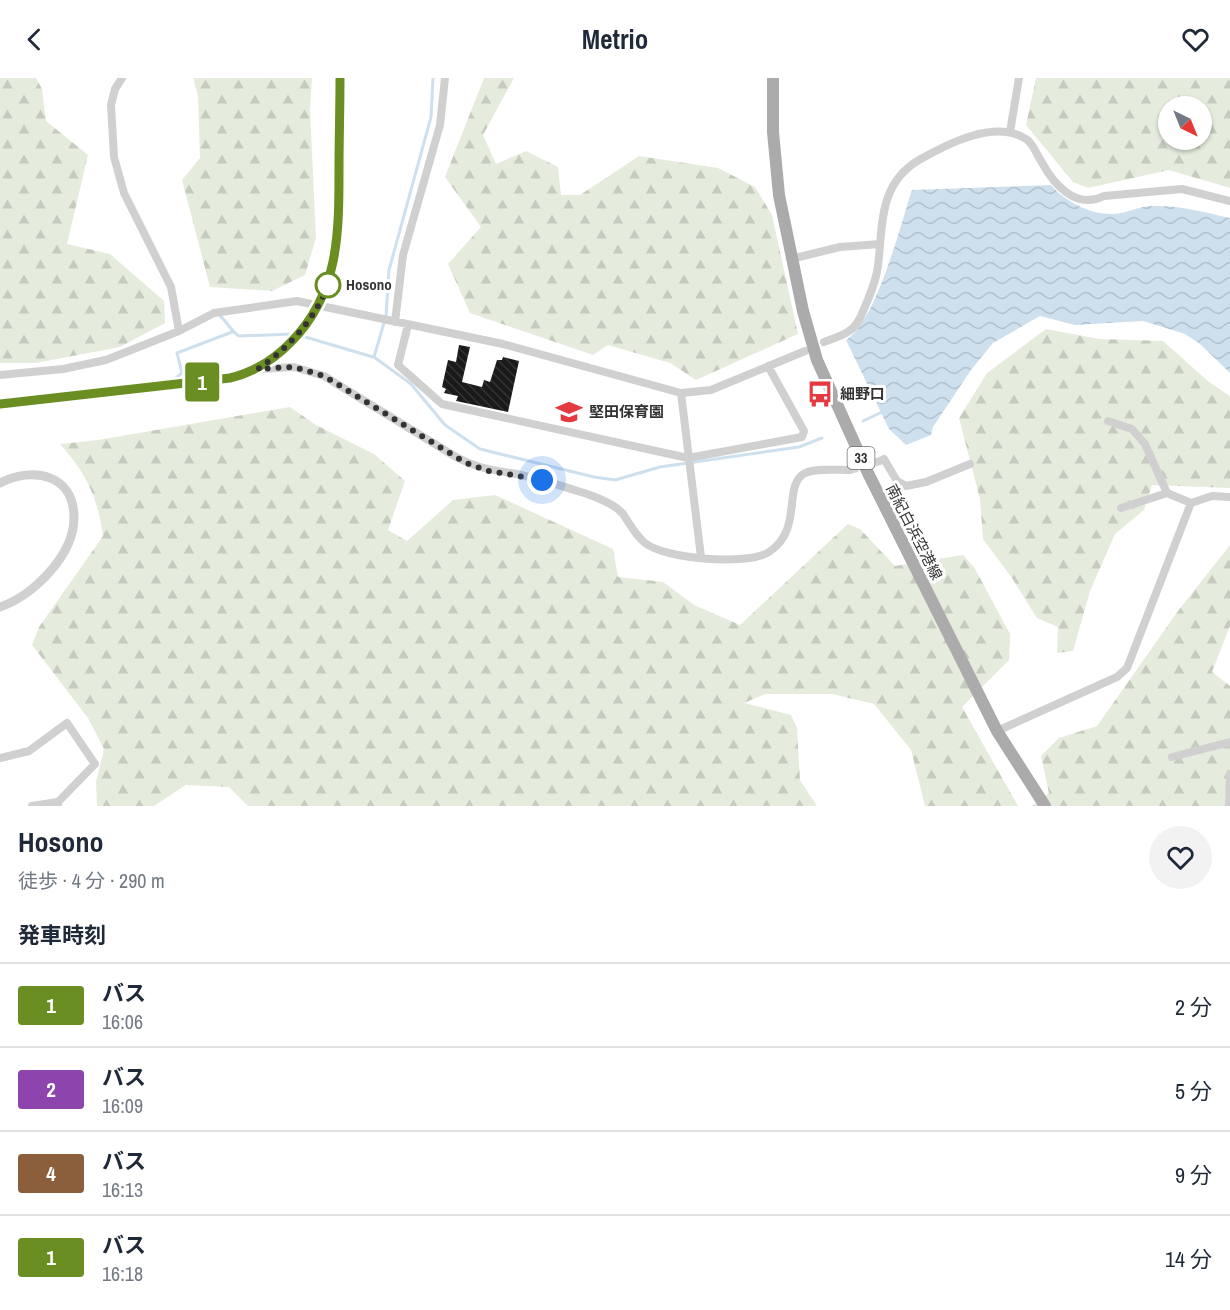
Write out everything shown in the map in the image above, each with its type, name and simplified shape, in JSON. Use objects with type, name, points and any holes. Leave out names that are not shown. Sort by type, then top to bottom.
[{"type":"main road","points":[[0,404],[230,378],[258,369],[279,354],[302,331],[321,303],[336,256],[339,224],[340,78]]},
{"type":"main road","name":"南紀白浜空港線","points":[[773,78],[773,132],[779,195],[791,259],[817,360],[837,406],[997,731],[1045,806]]},
{"type":"street","points":[[122,78],[115,89],[111,105],[114,157],[124,193],[171,287],[179,331]]},
{"type":"street","points":[[393,322],[403,255],[440,125],[445,78]]},
{"type":"street","points":[[1010,132],[1019,78]]},
{"type":"street","points":[[824,342],[851,330],[860,317],[878,268],[881,218],[889,195],[902,173],[917,161],[974,136],[1010,132],[1028,140],[1056,183],[1077,199],[1093,202],[1104,196],[1182,189],[1230,201]]},
{"type":"street","points":[[791,259],[840,247],[880,244]]},
{"type":"street","points":[[0,375],[63,369],[106,360],[179,331],[214,313],[297,300],[321,303],[393,322],[503,344],[681,393],[711,390],[805,351]]},
{"type":"street","points":[[408,325],[398,365],[442,404],[688,458],[802,437],[804,431],[768,366]]},
{"type":"street","points":[[258,369],[294,367],[324,376],[466,463],[489,471],[542,480],[589,495],[622,513],[637,535],[658,550],[701,557],[745,558],[767,554],[788,531],[793,492],[800,477],[807,472],[850,470]]},
{"type":"street","points":[[681,393],[701,557]]},
{"type":"street","points":[[1108,421],[1132,429],[1145,444],[1167,493]]},
{"type":"street","points":[[880,461],[884,459],[897,481],[906,486],[927,482],[970,464]]},
{"type":"street","points":[[0,483],[25,474],[50,477],[68,495],[74,520],[70,539],[59,559],[42,580],[27,593],[0,608]]},
{"type":"street","points":[[1121,508],[1167,493],[1191,503],[1212,496],[1230,497]]},
{"type":"street","points":[[997,731],[1117,677],[1126,668],[1191,503]]},
{"type":"street","points":[[0,758],[29,751],[67,723],[95,764],[58,804],[32,806]]},
{"type":"street","points":[[1172,757],[1230,742]]},
{"type":"street","points":[[1229,806],[1230,774]]},
{"type":"green space","points":[[0,78],[36,78],[42,89],[46,121],[88,155],[67,244],[110,254],[164,301],[165,323],[120,347],[36,363],[0,363]]},
{"type":"green space","points":[[193,78],[312,78],[310,110],[316,238],[305,275],[272,291],[210,287],[182,180],[200,158],[198,96]]},
{"type":"green space","points":[[484,78],[514,78],[483,135],[496,164],[526,151],[558,167],[561,195],[580,195],[639,156],[718,168],[755,187],[772,215],[798,334],[696,380],[670,363],[608,345],[593,355],[470,313],[448,264],[481,227],[445,177]]},
{"type":"green space","points":[[1036,78],[1230,78],[1230,188],[1169,170],[1088,188],[1073,182],[1026,125]]},
{"type":"green space","points":[[1046,329],[1099,339],[1163,341],[1209,382],[1230,396],[1230,488],[1152,485],[1144,510],[1115,534],[1090,591],[1073,651],[1057,653],[1058,627],[1037,618],[1012,578],[983,539],[980,499],[959,418],[987,373]]},
{"type":"green space","points":[[290,407],[316,425],[374,454],[405,481],[388,530],[407,541],[453,500],[495,495],[613,549],[618,577],[663,582],[694,605],[740,625],[848,524],[860,529],[895,566],[963,555],[974,567],[1010,634],[1009,660],[962,707],[1018,806],[925,806],[911,750],[874,704],[832,694],[765,694],[744,703],[791,715],[797,728],[800,780],[817,806],[248,806],[229,787],[186,785],[154,806],[97,806],[96,782],[104,749],[88,718],[32,645],[39,627],[103,536],[98,509],[89,486],[60,444],[98,440]]},
{"type":"green space","points":[[1230,545],[1230,626],[1212,672],[1230,686],[1230,806],[1032,806],[1049,793],[1041,756],[1059,738],[1097,726],[1178,611]]},
{"type":"water","points":[[1051,185],[1073,203],[1102,213],[1121,213],[1144,207],[1162,206],[1191,209],[1230,218],[1230,373],[1200,344],[1185,334],[1143,321],[1075,325],[1040,316],[993,343],[971,370],[933,427],[931,435],[906,445],[889,429],[846,340],[868,313],[877,293],[912,190]]},
{"type":"building","points":[[459,345],[470,347],[462,382],[482,387],[484,380],[490,382],[497,360],[502,360],[503,357],[519,361],[508,412],[456,401],[458,396],[444,393],[446,389],[442,387],[448,360],[456,362]]},
{"type":"waterway","points":[[433,78],[431,117],[389,270],[386,316],[374,357],[411,384],[445,425],[480,449],[615,480],[660,467],[799,447],[822,438]]},
{"type":"waterway","points":[[220,316],[239,336],[293,334]]},
{"type":"waterway","points":[[176,378],[182,373],[177,353],[232,332]]},
{"type":"waterway","points":[[302,336],[373,357]]},
{"type":"waterway","points":[[863,421],[882,412]]},
{"type":"tunnel","points":[[850,470],[880,461]]},
{"type":"bus line","name":"1","points":[[0,404],[151,389],[230,378],[258,369],[279,354],[302,331],[321,303],[330,281],[336,256],[339,224],[340,78]]},
{"type":"place","name":"Hosono","points":[[328,285]]},
{"type":"place","name":"細野口","points":[[820,394]]},
{"type":"place","name":"堅田保育園","points":[[569,412]]},
{"type":"route","points":[[328,285],[330,281],[321,303],[302,331],[279,354],[258,369],[294,367],[324,376],[357,394],[466,463],[489,471],[518,474],[542,480]]}]
